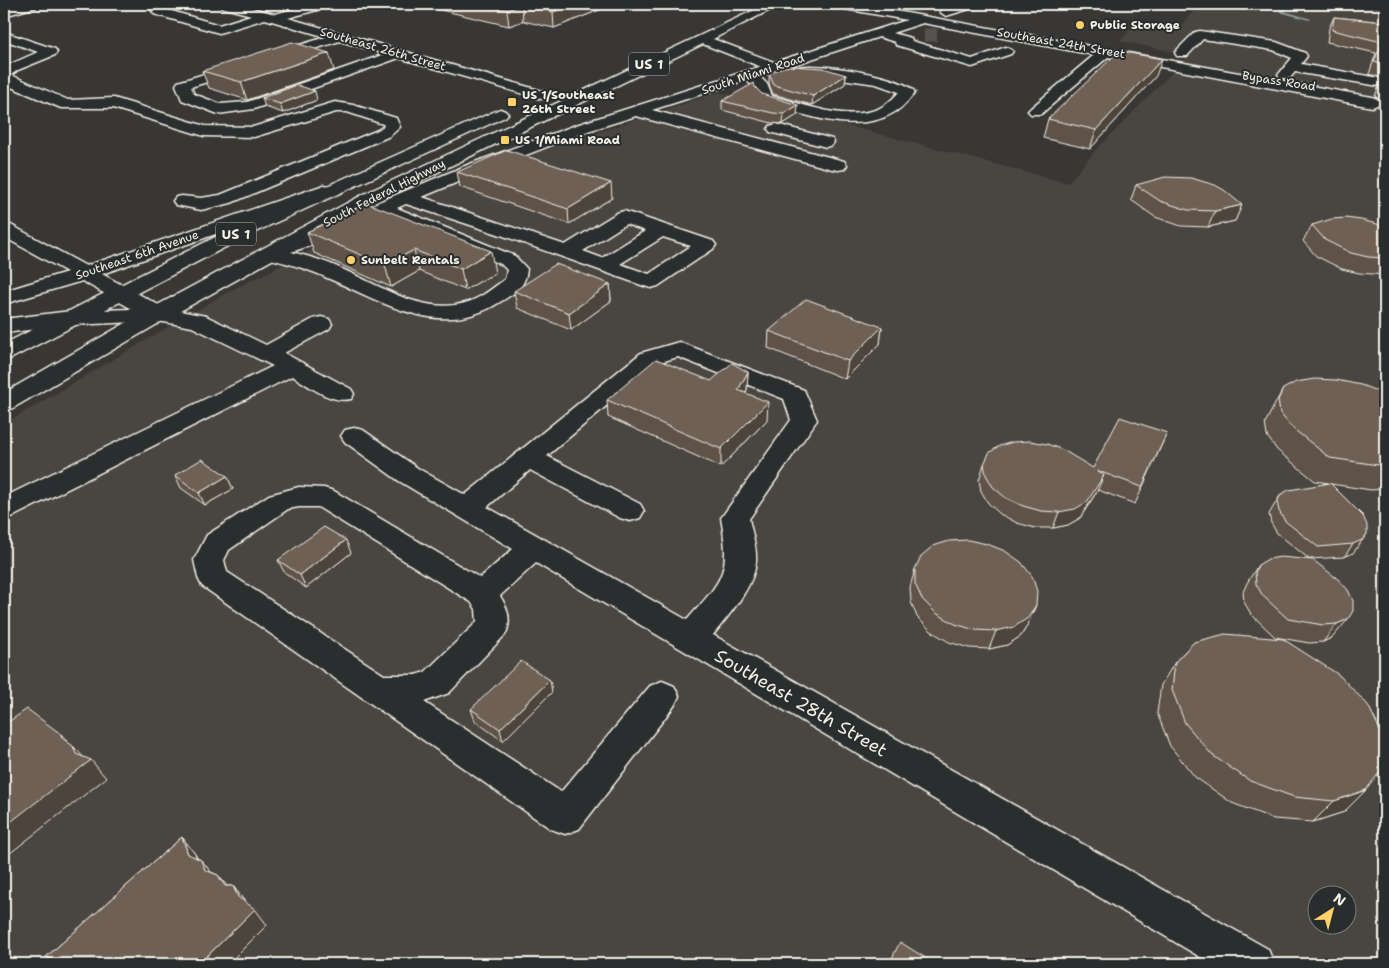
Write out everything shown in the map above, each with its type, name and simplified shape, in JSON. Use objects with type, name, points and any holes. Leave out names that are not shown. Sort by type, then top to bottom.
[{"type":"street","points":[[4,5],[9,4]]},
{"type":"street","points":[[4,12],[32,4]]},
{"type":"street","name":"Southeast 26th Street","points":[[225,4],[541,95]]},
{"type":"street","points":[[219,29],[324,4]]},
{"type":"street","name":"South Federal Highway","points":[[4,403],[158,314],[370,198],[776,4]]},
{"type":"street","name":"Southeast 24th Street","points":[[839,4],[982,29],[1178,58],[1381,99]]},
{"type":"street","points":[[868,4],[959,20],[1065,35]]},
{"type":"street","name":"Southeast 24th Street","points":[[898,4],[1065,35],[1104,47],[1237,67],[1288,71],[1385,93]]},
{"type":"street","points":[[946,12],[972,4]]},
{"type":"street","points":[[1070,4],[1081,4]]},
{"type":"street","points":[[158,11],[246,37]]},
{"type":"street","name":"South Miami Road","points":[[270,252],[330,233],[380,208],[476,168],[582,128],[748,75],[778,74],[880,33],[923,19]]},
{"type":"street","points":[[940,35],[964,39],[982,29]]},
{"type":"street","points":[[880,33],[906,41]]},
{"type":"street","points":[[924,35],[901,42],[972,63],[1006,52]]},
{"type":"street","points":[[1178,58],[1200,35],[1203,35],[1281,48],[1300,56],[1288,71]]},
{"type":"street","points":[[4,36],[50,52],[13,67],[4,75],[9,81],[66,105],[114,103],[204,131],[254,132],[335,107],[348,108],[390,121],[392,126],[384,133],[225,199],[201,204],[182,201]]},
{"type":"street","points":[[340,37],[183,85],[187,97],[218,109],[249,106],[399,54]]},
{"type":"street","points":[[704,38],[711,44],[778,74]]},
{"type":"street","points":[[1036,111],[1104,47]]},
{"type":"street","points":[[302,48],[362,67]]},
{"type":"street","name":"Bypass Road","points":[[1237,67],[1381,99]]},
{"type":"street","points":[[1288,71],[1385,83]]},
{"type":"street","points":[[748,75],[778,74],[847,74],[883,82],[906,89],[908,92],[886,112],[874,116],[856,117],[819,112],[767,99],[763,95],[778,74]]},
{"type":"street","points":[[868,92],[883,82]]},
{"type":"street","name":"South Federal Highway","points":[[4,353],[244,230],[558,87]]},
{"type":"street","points":[[520,125],[538,107],[542,101],[541,95]]},
{"type":"street","points":[[670,100],[692,107]]},
{"type":"street","points":[[637,111],[838,165]]},
{"type":"street","points":[[759,124],[826,142]]},
{"type":"street","name":"South Miami Road","points":[[520,125],[521,131],[531,135],[544,135],[582,128]]},
{"type":"street","name":"Southeast 6th Avenue","points":[[10,297],[86,273],[354,180]]},
{"type":"street","points":[[406,198],[651,282],[706,245],[624,217],[567,252]]},
{"type":"street","points":[[270,252],[315,265],[408,306],[444,312],[471,308],[488,301],[515,282],[516,269],[508,260],[380,208]]},
{"type":"street","points":[[604,265],[660,230]]},
{"type":"street","points":[[9,237],[45,251],[158,314]]},
{"type":"street","points":[[10,297],[32,285],[47,267],[45,251]]},
{"type":"street","points":[[4,326],[71,318],[158,314],[198,321],[292,366],[342,394]]},
{"type":"street","points":[[266,354],[321,324]]},
{"type":"street","points":[[467,508],[650,358],[679,349],[795,395],[804,420],[735,518],[740,545],[740,570],[715,610],[691,639]]},
{"type":"street","points":[[4,509],[292,366]]},
{"type":"street","name":"Southeast 28th Street","points":[[354,436],[409,475],[1253,964]]},
{"type":"street","points":[[527,458],[630,511]]},
{"type":"street","points":[[378,690],[416,690],[438,683],[494,626],[491,607],[482,594],[324,498],[299,497],[279,502],[217,543],[209,560],[213,578],[378,690],[565,816],[662,696]]},
{"type":"street","points":[[482,594],[534,547]]},
{"type":"shaded area","points":[[1200,4],[1385,4],[1385,964],[4,964],[4,424],[226,293],[356,228],[493,167],[719,92],[1068,183],[1095,151],[1189,55],[1120,41],[1137,22],[1178,28]]},
{"type":"building","points":[[477,4],[575,4],[553,12],[522,5],[507,10]]},
{"type":"building","points":[[1334,17],[1385,22],[1385,65],[1374,62],[1382,42],[1332,30]]},
{"type":"building","points":[[292,42],[329,53],[241,82],[202,71]]},
{"type":"building","points":[[1119,51],[1162,59],[1096,130],[1048,119]]},
{"type":"building","points":[[783,67],[823,68],[846,75],[813,96],[774,85],[769,74]]},
{"type":"building","points":[[1385,76],[1385,87],[1381,84]]},
{"type":"building","points":[[754,83],[755,87],[762,94],[798,105],[784,114],[722,101]]},
{"type":"building","points":[[297,85],[315,91],[280,104],[262,98]]},
{"type":"building","points":[[507,150],[611,183],[568,209],[457,172]]},
{"type":"building","points":[[1165,177],[1191,178],[1215,185],[1242,205],[1215,211],[1188,210],[1160,201],[1136,185]]},
{"type":"building","points":[[367,203],[491,251],[461,269],[414,250],[385,265],[307,232]]},
{"type":"building","points":[[1346,218],[1385,226],[1385,258],[1351,253],[1325,240],[1312,225],[1332,219]]},
{"type":"building","points":[[556,264],[610,284],[569,313],[514,291]]},
{"type":"building","points":[[806,299],[882,327],[848,361],[769,331]]},
{"type":"building","points":[[656,359],[711,381],[732,363],[748,372],[738,390],[768,402],[721,449],[607,400]]},
{"type":"building","points":[[1314,379],[1336,380],[1361,385],[1385,394],[1385,466],[1330,458],[1291,427],[1280,413],[1278,400],[1283,389],[1296,382]]},
{"type":"building","points":[[1120,417],[1167,433],[1142,487],[1098,471],[1104,475],[1087,502],[1075,509],[1059,512],[1041,511],[1023,506],[1006,498],[993,487],[986,475],[984,464],[989,453],[999,446],[1013,442],[1030,441],[1047,444],[1063,450],[1093,468]]},
{"type":"building","points":[[202,459],[227,476],[199,493],[175,475]]},
{"type":"building","points":[[1330,483],[1363,516],[1367,525],[1367,534],[1362,540],[1353,544],[1318,547],[1285,521],[1279,511],[1277,502],[1281,494],[1289,490]]},
{"type":"building","points":[[324,527],[346,540],[300,575],[278,560]]},
{"type":"building","points":[[968,540],[987,544],[1005,551],[1021,562],[1032,576],[1037,591],[1036,605],[1028,618],[1014,627],[996,631],[975,630],[955,624],[936,613],[922,599],[915,584],[915,569],[921,556],[933,546],[949,541]]},
{"type":"building","points":[[1281,557],[1313,560],[1339,580],[1348,590],[1353,601],[1353,611],[1348,619],[1337,624],[1323,625],[1288,619],[1263,596],[1256,584],[1255,573],[1258,565],[1268,559]]},
{"type":"building","points":[[1225,634],[1283,639],[1339,675],[1368,705],[1384,738],[1383,768],[1366,790],[1334,801],[1294,797],[1250,781],[1212,755],[1185,723],[1172,690],[1175,662],[1194,642]]},
{"type":"building","points":[[521,661],[550,680],[500,729],[471,709]]},
{"type":"building","points":[[27,709],[61,734],[62,738],[73,746],[76,754],[91,760],[4,827],[4,725]]},
{"type":"building","points":[[182,837],[188,854],[201,860],[205,870],[218,875],[225,886],[233,886],[238,897],[255,909],[199,964],[62,964],[46,957]]},
{"type":"building","points":[[900,942],[935,964],[889,964]]},
{"type":"waterway","points":[[1290,4],[1281,11],[1309,19]]},
{"type":"tunnel","points":[[924,35],[940,35]]},
{"type":"place","name":"Public Storage","points":[[1080,25]]},
{"type":"place","name":"US 1/Southeast 26th Street","points":[[512,102]]},
{"type":"place","name":"US 1/Miami Road","points":[[505,140]]},
{"type":"place","name":"Sunbelt Rentals","points":[[351,260]]}]
